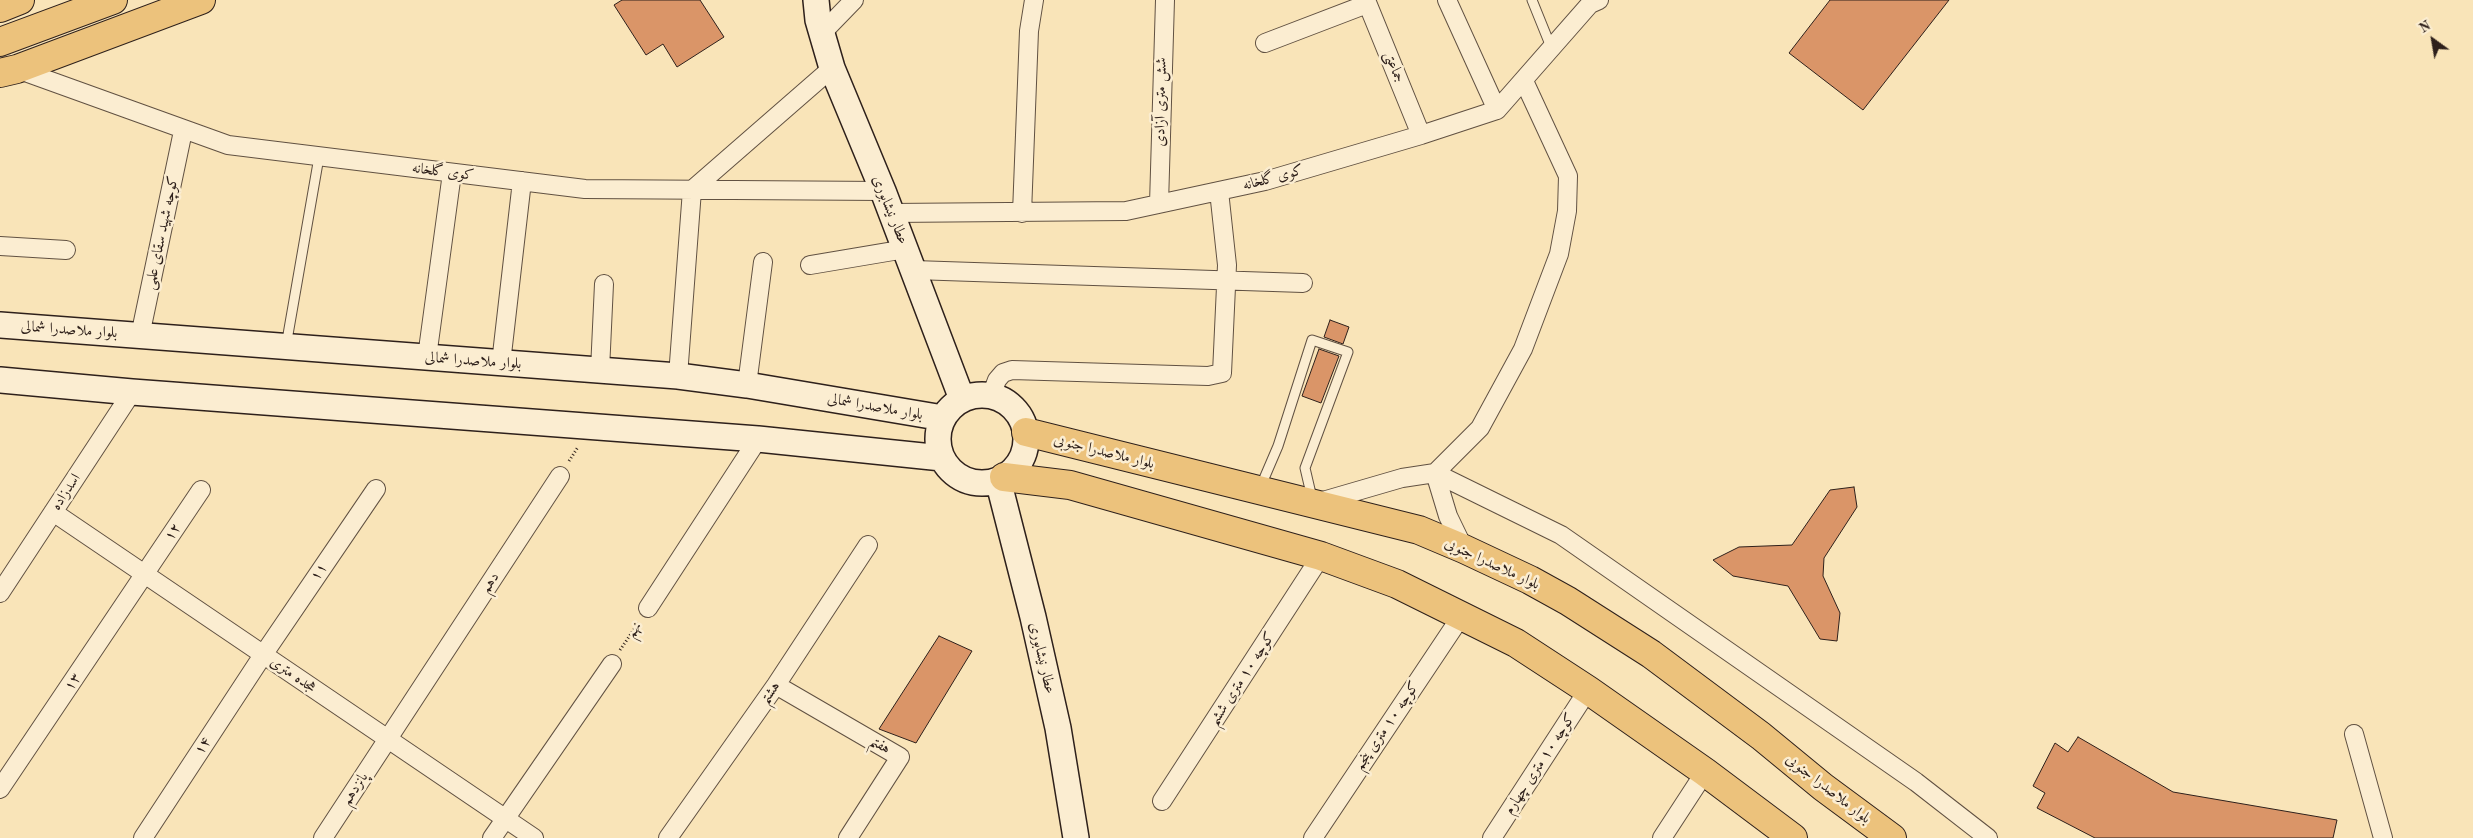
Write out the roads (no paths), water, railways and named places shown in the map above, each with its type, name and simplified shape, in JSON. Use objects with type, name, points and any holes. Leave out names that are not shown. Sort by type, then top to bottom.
[{"type":"main road","points":[[0,8],[20,0]]},
{"type":"main road","points":[[0,42],[113,0]]},
{"type":"main road","points":[[8,71],[201,0]]},
{"type":"main road","name":"عطار نیشابوری","points":[[799,0],[820,13],[832,68],[910,259],[962,400]]},
{"type":"main road","name":"بلوار ملاصدرا شمالی","points":[[0,325],[678,376],[747,385],[943,418]]},
{"type":"main road","points":[[0,380],[132,392],[758,439],[942,458]]},
{"type":"main road","points":[[1001,479],[1021,460],[1026,444],[1026,432],[1020,416],[1013,408],[991,396],[980,395],[962,400],[949,409],[943,418],[937,437],[942,458],[950,470],[965,480],[980,483],[1001,479],[1070,486],[1321,556],[1396,584],[1516,643],[1588,690],[1705,772],[1793,838]]},
{"type":"main road","name":"بلوار ملاصدرا جنوبی","points":[[1026,432],[1419,530],[1464,549],[1530,580],[1568,601],[1650,654],[1753,730],[1823,787],[1892,838]]},
{"type":"main road","name":"عطار نیشابوری","points":[[1001,479],[1058,728],[1076,838]]},
{"type":"street","points":[[820,13],[854,0]]},
{"type":"street","points":[[1022,213],[1028,31],[1034,0]]},
{"type":"street","name":"شش متری آزادی","points":[[1159,204],[1165,0]]},
{"type":"street","points":[[1447,0],[1496,110]]},
{"type":"street","points":[[1576,0],[1576,19]]},
{"type":"street","name":"کوی گلخانه","points":[[8,71],[228,145],[319,157],[585,189],[692,190],[887,202],[1022,213],[1126,212],[1265,181],[1421,135],[1496,110],[1590,4],[1599,0]]},
{"type":"street","points":[[1266,42],[1367,2]]},
{"type":"street","name":"جماعتی","points":[[1367,2],[1421,135]]},
{"type":"street","points":[[678,376],[692,190],[832,68]]},
{"type":"street","points":[[1435,473],[1480,428],[1523,349],[1559,254],[1567,211],[1568,176],[1524,80]]},
{"type":"street","name":"کوچه شهید سقای علمی","points":[[140,336],[183,130]]},
{"type":"street","points":[[427,358],[452,173]]},
{"type":"street","points":[[501,363],[522,181]]},
{"type":"street","points":[[991,396],[997,380],[1004,373],[1012,370],[1208,376],[1222,373],[1227,265],[1218,191]]},
{"type":"street","points":[[0,246],[66,250]]},
{"type":"street","points":[[810,265],[910,259],[1226,280],[1303,283]]},
{"type":"street","points":[[747,385],[763,262]]},
{"type":"street","points":[[600,370],[604,284]]},
{"type":"street","name":"اسدزاده","points":[[0,593],[132,392]]},
{"type":"street","name":"نهم","points":[[648,608],[758,439]]},
{"type":"street","points":[[1435,473],[1448,516],[1464,549]]},
{"type":"street","points":[[1313,503],[1402,478],[1435,473],[1561,535],[1916,782],[1988,838]]},
{"type":"street","name":"دهم","points":[[387,739],[560,476]]},
{"type":"street","name":"۱۱","points":[[263,655],[376,489]]},
{"type":"street","name":"۱۲","points":[[145,575],[201,490]]},
{"type":"street","name":"هجده متری","points":[[52,512],[534,838]]},
{"type":"street","name":"هشتم","points":[[668,838],[776,685],[868,545]]},
{"type":"street","name":"کوچه ۱۰ متری ششم","points":[[1162,802],[1321,556]]},
{"type":"street","name":"۱۳","points":[[0,789],[145,575]]},
{"type":"street","name":"کوچه ۱۰ متری پنجم","points":[[1313,838],[1462,615]]},
{"type":"street","name":"۱۴","points":[[143,838],[263,655]]},
{"type":"street","points":[[492,838],[612,664]]},
{"type":"street","name":"هفتم","points":[[776,685],[900,757],[848,838]]},
{"type":"street","name":"کوچه ۱۰ متری چهارم","points":[[1492,838],[1588,690]]},
{"type":"street","points":[[2354,734],[2383,838]]},
{"type":"street","name":"پانزدهم","points":[[323,838],[387,739]]},
{"type":"street","points":[[1662,838],[1705,772]]},
{"type":"lane","points":[[1532,0],[1551,48]]},
{"type":"lane","points":[[286,347],[319,157]]},
{"type":"lane","points":[[1259,490],[1278,446],[1312,340],[1348,352],[1305,468],[1313,503]]}]
